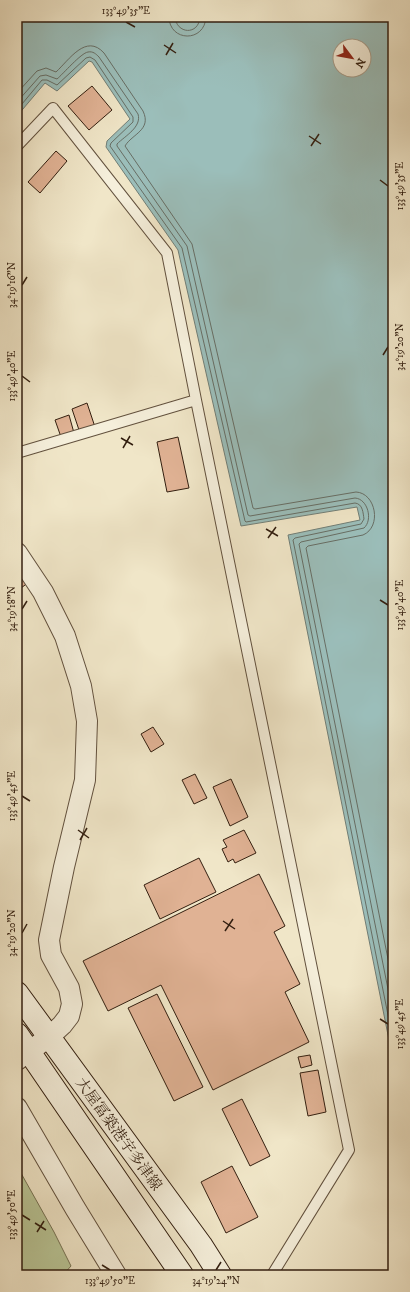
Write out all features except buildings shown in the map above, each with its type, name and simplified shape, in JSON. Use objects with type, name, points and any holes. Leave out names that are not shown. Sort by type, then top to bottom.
[{"type":"main road","name":"大屋冨築港宇多津線","points":[[17,993],[201,1245],[220,1275]]},
{"type":"main road","name":"大屋冨築港宇多津線","points":[[21,1048],[182,1275]]},
{"type":"street","points":[[17,553],[42,592],[65,636],[80,686],[87,721],[85,780],[64,867],[49,940],[51,955],[69,988],[72,1004],[69,1016],[49,1037],[21,1048]]},
{"type":"street","points":[[17,1108],[116,1275]]},
{"type":"lane","points":[[17,146],[53,108],[167,252],[349,1150],[272,1275]]},
{"type":"lane","points":[[17,453],[196,400]]},
{"type":"green space","points":[[17,1166],[71,1266],[63,1275],[17,1275]]},
{"type":"water","points":[[17,17],[182,17],[188,22],[193,17],[393,17],[393,1060],[288,535],[360,520],[357,507],[241,526],[178,250],[106,147],[107,141],[130,119],[92,62],[89,61],[57,91],[45,83],[17,116]]}]
